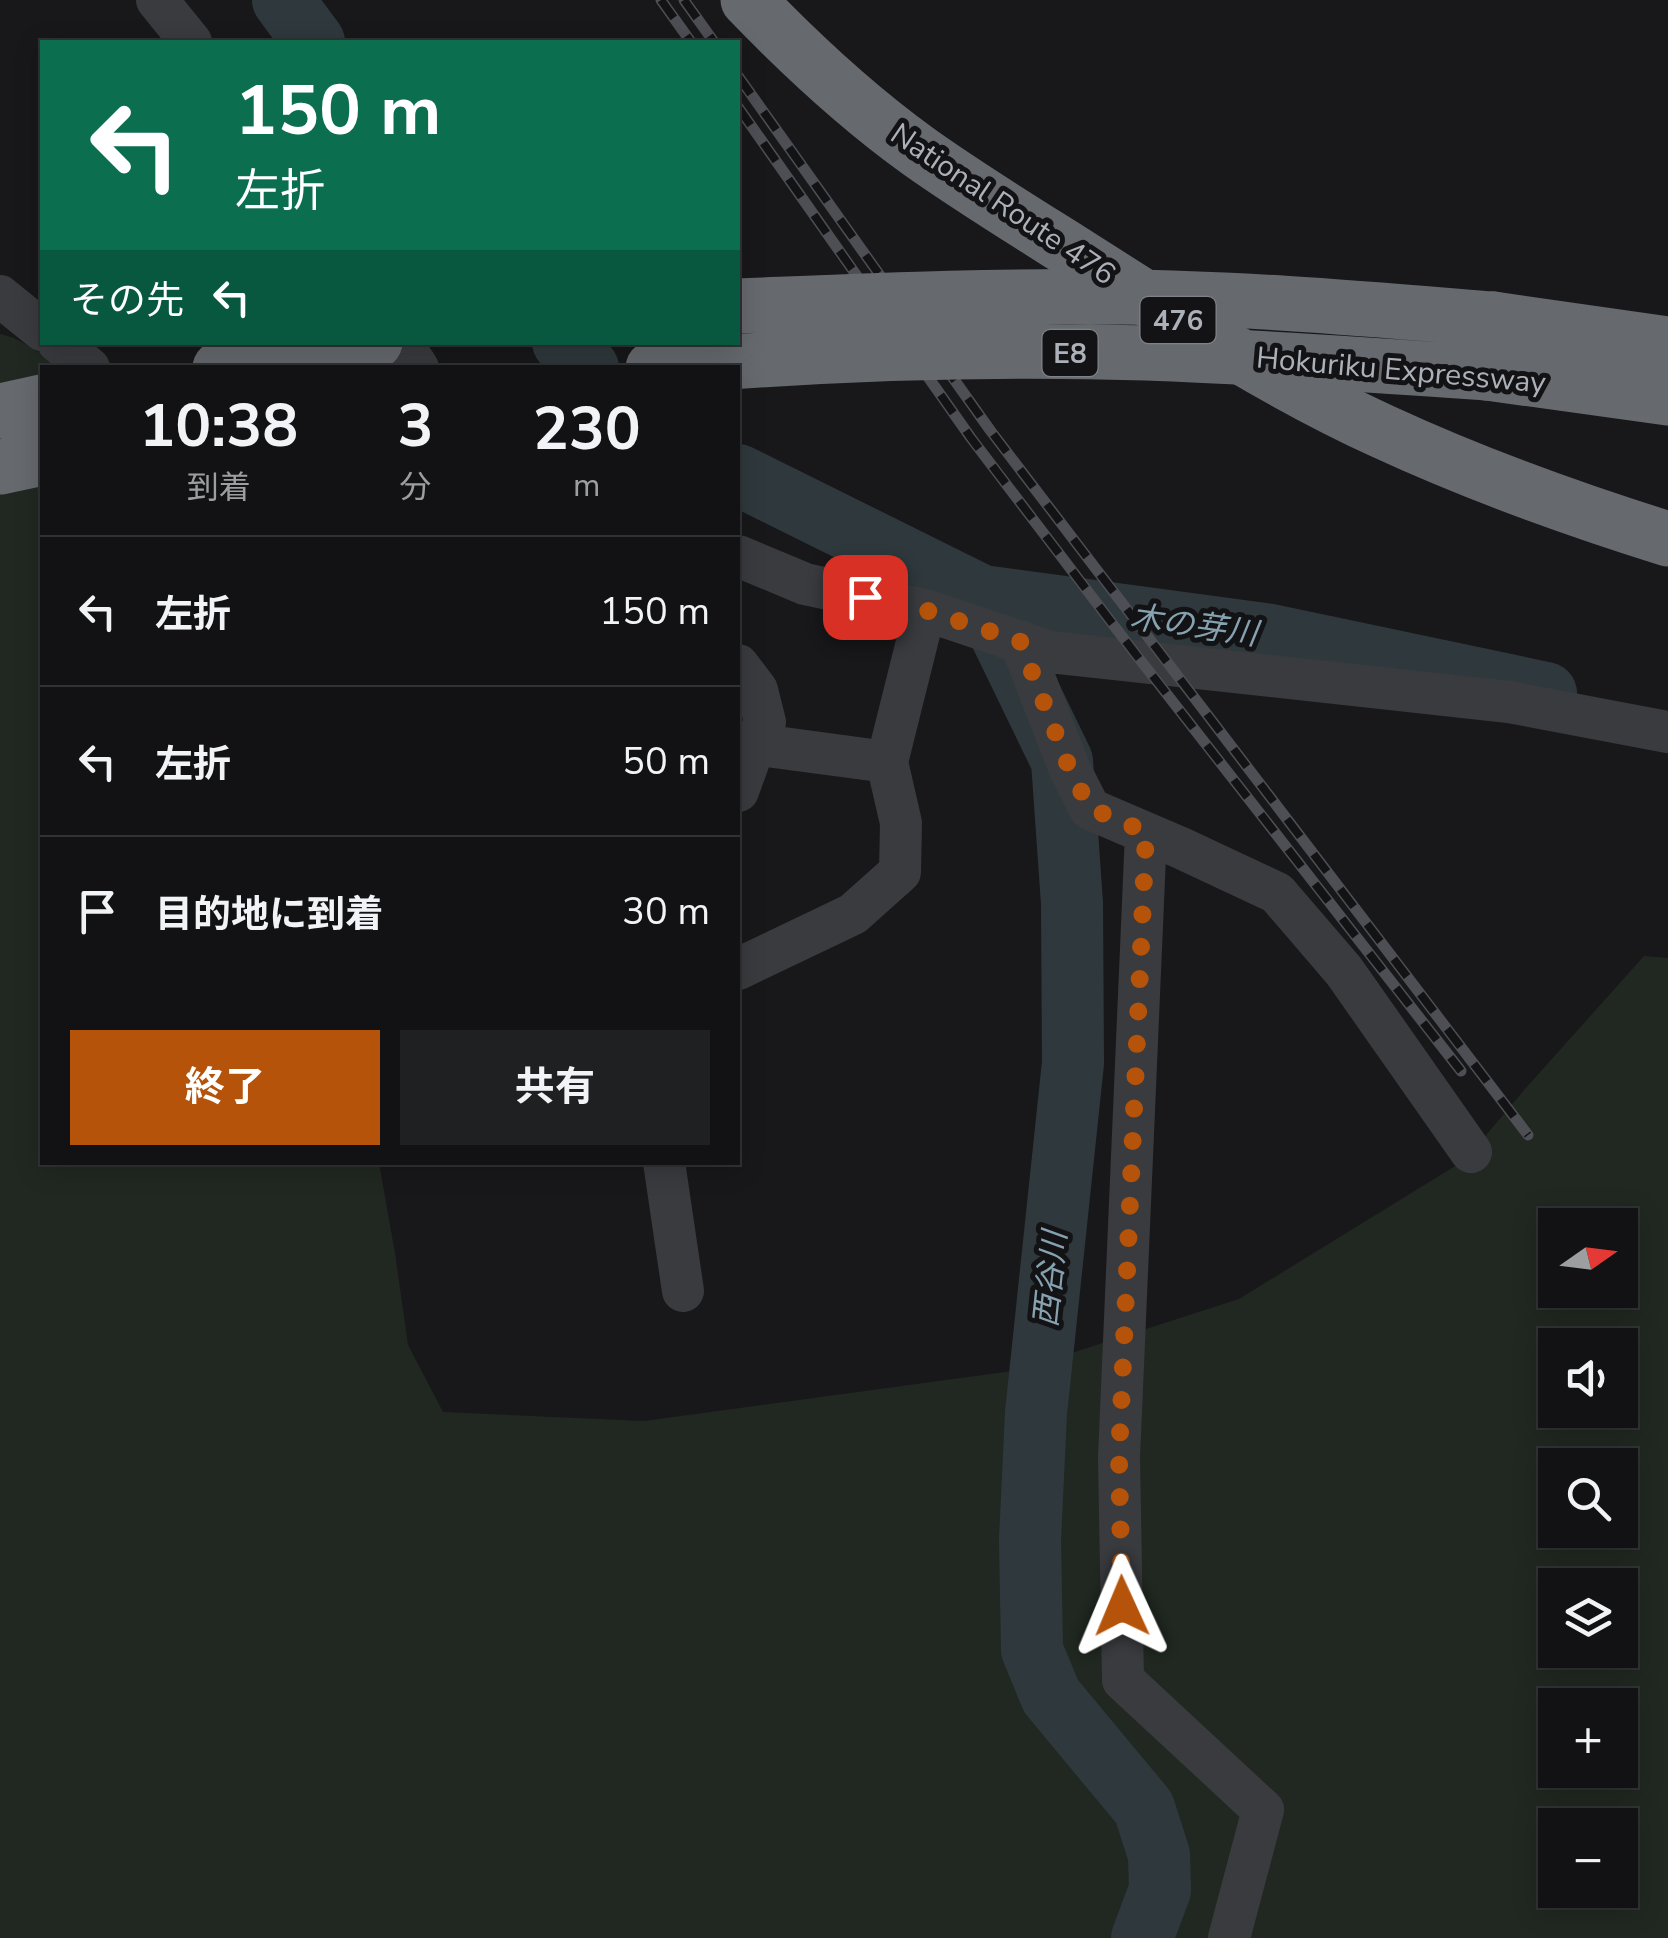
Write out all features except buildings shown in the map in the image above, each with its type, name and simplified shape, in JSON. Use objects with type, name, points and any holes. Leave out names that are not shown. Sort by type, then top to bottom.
[{"type":"highway","name":"National Route 476","points":[[748,0],[848,96],[916,150],[1185,324],[1384,432],[1482,472],[1668,538]]},
{"type":"highway","name":"Hokuriku Expressway","points":[[740,306],[926,298],[1120,297],[1322,306],[1493,320],[1668,344]]},
{"type":"highway","points":[[238,365],[356,345]]},
{"type":"highway","name":"Hokuriku Expressway","points":[[689,365],[964,352],[1144,353],[1308,360],[1487,374],[1668,398]]},
{"type":"highway","points":[[0,467],[40,458]]},
{"type":"street","points":[[157,0],[188,40]]},
{"type":"street","points":[[0,296],[40,328]]},
{"type":"street","points":[[62,345],[85,365]]},
{"type":"street","points":[[740,557],[805,584],[925,610],[1050,652],[1509,702],[1668,732]]},
{"type":"street","points":[[740,969],[853,914],[900,872],[901,823],[887,762],[925,610]]},
{"type":"street","points":[[1020,641],[1070,770],[1090,808],[1276,894],[1344,971],[1471,1152]]},
{"type":"street","points":[[740,668],[758,690],[766,722],[746,743],[740,779]]},
{"type":"street","points":[[746,743],[887,762]]},
{"type":"street","points":[[1146,832],[1119,1457],[1123,1680],[1263,1810],[1229,1938]]},
{"type":"street","points":[[664,1165],[684,1291]]},
{"type":"shaded area","points":[[0,334],[62,365],[40,365],[40,1165],[379,1165],[408,1345],[443,1412],[644,1421],[1019,1370],[1239,1299],[1465,1160],[1644,956],[1668,958],[1668,1938],[0,1938]]},
{"type":"waterway","name":"木の芽川","points":[[283,0],[313,40]]},
{"type":"waterway","name":"木の芽川","points":[[566,345],[585,365]]},
{"type":"waterway","name":"木の芽川","points":[[740,476],[982,596],[1271,635],[1546,693]]},
{"type":"waterway","name":"西谷川","points":[[982,596],[1062,761],[1072,903],[1073,1063],[1036,1413],[1030,1540],[1032,1650],[1051,1696],[1144,1808],[1159,1855],[1160,1890],[1142,1938]]},
{"type":"railway","points":[[661,0],[690,40]]},
{"type":"railway","points":[[684,0],[713,40]]},
{"type":"railway","points":[[740,79],[990,430],[1528,1135]]},
{"type":"railway","points":[[740,110],[971,438],[1461,1071]]},
{"type":"route","points":[[865,597],[925,610],[1020,641],[1070,770],[1090,808],[1146,832],[1119,1457],[1122,1606]]}]
